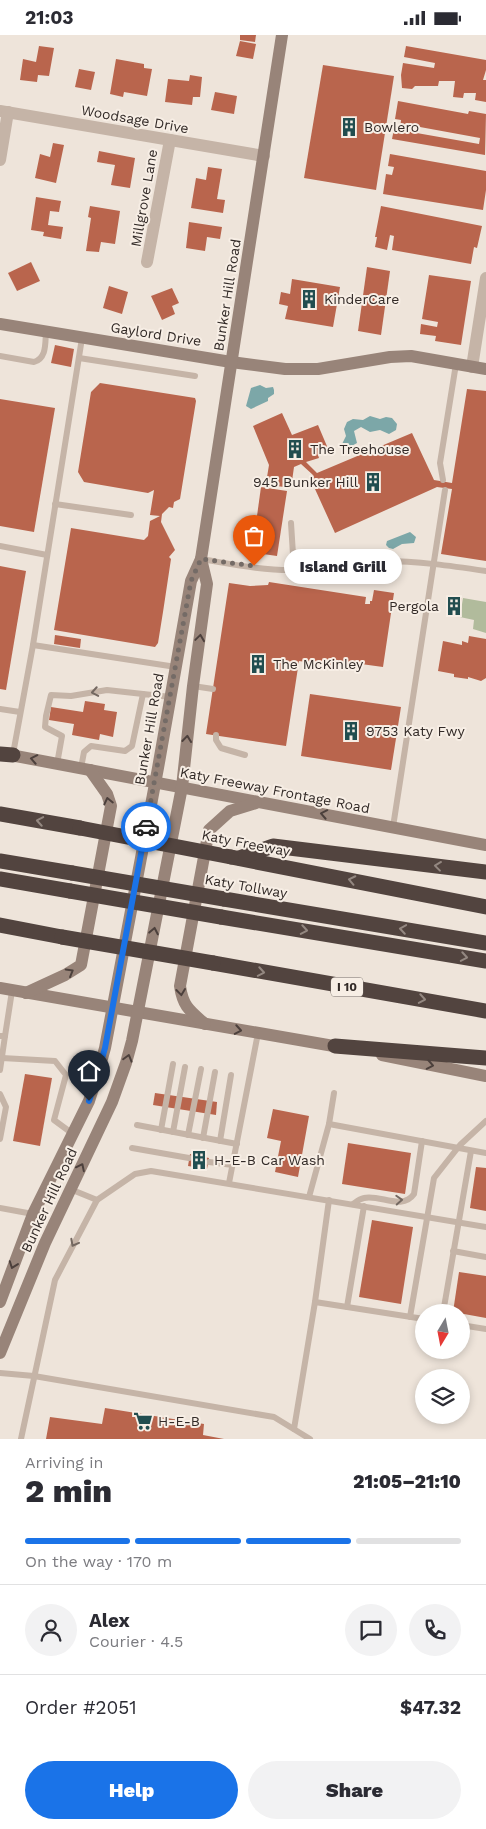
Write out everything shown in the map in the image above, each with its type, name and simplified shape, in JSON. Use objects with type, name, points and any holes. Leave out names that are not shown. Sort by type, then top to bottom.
[{"type":"highway","name":"Katy Freeway","points":[[0,814],[235,857],[486,907]]},
{"type":"highway","points":[[235,857],[273,846],[486,872]]},
{"type":"highway","name":"Katy Tollway","points":[[0,861],[486,943]]},
{"type":"highway","points":[[0,879],[486,961]]},
{"type":"highway","name":"I 10","points":[[0,925],[485,1010]]},
{"type":"highway","points":[[335,1046],[486,1058]]},
{"type":"street","name":"Bunker Hill Road","points":[[0,1302],[33,1214],[89,1101],[98,1073],[155,782],[191,581],[201,559],[282,35]]},
{"type":"street","name":"Woodsage Drive","points":[[4,112],[264,156]]},
{"type":"street","points":[[0,160],[4,112]]},
{"type":"street","name":"Millgrove Lane","points":[[147,262],[170,140]]},
{"type":"street","points":[[472,367],[486,278]]},
{"type":"street","name":"Gaylord Drive","points":[[0,324],[285,369],[318,369],[390,357],[411,356],[486,369]]},
{"type":"street","name":"Bunker Hill Road","points":[[0,1353],[45,1243],[119,1086],[130,1049],[182,787],[207,584],[201,559]]},
{"type":"street","name":"Katy Freeway Frontage Road","points":[[4,754],[486,845]]},
{"type":"street","points":[[26,993],[65,975],[81,965],[111,805],[107,794],[86,769]]},
{"type":"street","points":[[206,1025],[186,1007],[182,999],[180,986],[209,830],[230,811],[259,802]]},
{"type":"street","points":[[6,989],[335,1046],[486,1076]]},
{"type":"lane","points":[[0,356],[34,362],[40,360],[43,357],[46,332]]},
{"type":"lane","points":[[4,754],[20,712],[82,338]]},
{"type":"lane","points":[[78,358],[195,376]]},
{"type":"lane","points":[[444,480],[440,463],[456,364]]},
{"type":"lane","points":[[392,827],[445,490]]},
{"type":"lane","points":[[55,505],[131,515]]},
{"type":"lane","points":[[291,523],[294,570]]},
{"type":"lane","points":[[0,546],[47,555]]},
{"type":"lane","points":[[201,559],[238,565],[294,570],[321,569],[352,562],[383,561],[434,564],[486,571]]},
{"type":"lane","points":[[32,645],[176,667]]},
{"type":"lane","points":[[193,686],[213,689]]},
{"type":"lane","points":[[57,764],[62,736],[46,727],[46,716],[51,695],[72,696],[107,690],[171,697]]},
{"type":"lane","points":[[86,769],[84,752],[91,746],[125,751],[132,746],[143,694]]},
{"type":"lane","points":[[0,709],[20,712]]},
{"type":"lane","points":[[216,735],[216,740],[221,748],[245,755]]},
{"type":"lane","points":[[0,1070],[6,989]]},
{"type":"lane","points":[[229,1183],[258,1033]]},
{"type":"lane","points":[[2,1058],[55,1061],[66,1075],[54,1120],[73,1134]]},
{"type":"lane","points":[[161,1130],[173,1064]]},
{"type":"lane","points":[[173,1132],[185,1067]]},
{"type":"lane","points":[[188,1135],[201,1069]]},
{"type":"lane","points":[[203,1137],[215,1072]]},
{"type":"lane","points":[[220,1141],[231,1075]]},
{"type":"lane","points":[[309,1197],[329,1124],[334,1093]]},
{"type":"lane","points":[[0,1094],[6,1107],[0,1139]]},
{"type":"lane","points":[[410,1317],[434,1178],[458,1148],[486,1121]]},
{"type":"lane","points":[[329,1124],[486,1153]]},
{"type":"lane","points":[[137,1125],[237,1144]]},
{"type":"lane","points":[[353,1204],[364,1197],[398,1202],[412,1197],[422,1141]]},
{"type":"lane","points":[[132,1148],[189,1158]]},
{"type":"lane","points":[[444,1304],[471,1151]]},
{"type":"lane","points":[[209,1162],[233,1165]]},
{"type":"lane","points":[[21,1439],[55,1280],[97,1200],[135,1174],[151,1171],[486,1227]]},
{"type":"lane","points":[[70,1189],[97,1200]]},
{"type":"lane","points":[[294,1429],[315,1302],[329,1200]]},
{"type":"lane","points":[[347,1307],[364,1206]]},
{"type":"lane","points":[[0,1207],[33,1214]]},
{"type":"lane","points":[[453,1251],[486,1257]]},
{"type":"lane","points":[[315,1302],[415,1318]]},
{"type":"lane","points":[[470,1326],[486,1329]]},
{"type":"lane","points":[[0,1373],[34,1376],[274,1417],[310,1439]]},
{"type":"green space","points":[[463,598],[486,602],[486,633],[473,629],[474,620],[460,617]]},
{"type":"water","points":[[260,385],[266,388],[273,387],[274,394],[268,398],[268,401],[251,409],[246,406],[251,388]]},
{"type":"water","points":[[370,416],[380,419],[392,418],[397,424],[396,430],[389,434],[380,430],[370,432],[361,427],[354,431],[357,443],[348,448],[342,447],[346,436],[344,429],[347,422],[353,419],[363,420]]},
{"type":"water","points":[[410,532],[416,537],[414,543],[402,544],[393,549],[386,545],[387,541]]},
{"type":"building","points":[[240,35],[256,35],[255,42],[240,40]]},
{"type":"building","points":[[240,41],[256,44],[253,59],[236,56]]},
{"type":"building","points":[[39,46],[54,48],[49,76],[38,75],[37,82],[20,80],[23,59],[36,62]]},
{"type":"building","points":[[406,46],[486,60],[483,80],[486,80],[486,102],[475,100],[476,93],[464,93],[463,98],[453,97],[455,81],[439,81],[438,86],[415,86],[412,89],[402,88],[401,75],[403,63],[434,68],[435,63],[404,57]]},
{"type":"building","points":[[116,59],[144,64],[144,68],[152,69],[147,96],[124,92],[123,97],[110,94]]},
{"type":"building","name":"Bowlero","points":[[323,65],[394,76],[376,190],[304,178]]},
{"type":"building","points":[[79,69],[95,72],[91,90],[75,87]]},
{"type":"building","points":[[190,75],[202,77],[200,97],[193,97],[192,105],[165,102],[168,79],[189,81]]},
{"type":"building","points":[[215,92],[237,96],[234,114],[211,110]]},
{"type":"building","points":[[398,101],[468,114],[469,111],[486,114],[485,155],[392,139],[394,129],[479,144],[480,138],[409,125],[408,131],[400,129],[401,120],[395,119]]},
{"type":"building","points":[[53,143],[64,145],[56,183],[35,178],[40,154],[50,157]]},
{"type":"building","points":[[99,151],[135,158],[130,188],[111,185],[115,165],[97,162]]},
{"type":"building","points":[[390,154],[486,171],[483,210],[383,194],[386,174],[392,175],[394,167],[388,166]]},
{"type":"building","points":[[208,167],[222,169],[217,199],[225,200],[223,213],[191,208],[196,178],[206,180]]},
{"type":"building","points":[[36,197],[61,201],[59,212],[50,211],[48,225],[63,227],[61,239],[43,236],[44,232],[31,230]]},
{"type":"building","points":[[90,206],[120,211],[115,244],[101,242],[99,252],[86,251],[91,218],[88,217]]},
{"type":"building","points":[[381,206],[482,226],[477,248],[474,247],[471,264],[392,250],[394,236],[390,235],[387,250],[375,247]]},
{"type":"building","points":[[189,222],[222,227],[220,239],[207,237],[205,251],[186,248]]},
{"type":"building","points":[[31,262],[40,281],[17,291],[8,273]]},
{"type":"building","points":[[367,267],[390,271],[381,335],[358,331]]},
{"type":"building","points":[[429,275],[471,281],[461,345],[435,341],[436,336],[420,334],[421,324],[437,327],[438,322],[422,319]]},
{"type":"building","name":"KinderCare","points":[[292,279],[340,287],[333,327],[285,319],[288,306],[279,304],[281,292],[290,294]]},
{"type":"building","points":[[109,286],[128,292],[122,314],[103,308]]},
{"type":"building","points":[[172,288],[179,303],[172,306],[175,314],[162,320],[151,296]]},
{"type":"building","points":[[55,345],[74,349],[71,367],[51,363]]},
{"type":"building","points":[[100,383],[195,398],[196,401],[180,499],[174,502],[173,508],[169,507],[162,514],[161,522],[175,550],[169,557],[171,559],[163,612],[158,643],[155,647],[54,630],[71,528],[144,540],[148,536],[150,521],[160,516],[150,515],[154,490],[148,493],[84,482],[78,472],[91,392]]},
{"type":"building","points":[[467,389],[486,391],[486,561],[441,554],[452,489],[437,487],[335,533],[310,478],[313,475],[301,464],[294,467],[291,488],[270,485],[269,478],[267,477],[269,465],[253,426],[282,413],[292,435],[318,425],[329,451],[318,455],[319,458],[306,462],[317,473],[412,433],[434,480],[452,483]]},
{"type":"building","points":[[0,399],[55,408],[34,532],[0,526]]},
{"type":"building","points":[[261,487],[287,491],[277,556],[256,553],[253,545]]},
{"type":"building","points":[[0,566],[26,571],[6,690],[0,689]]},
{"type":"building","name":"The McKinley","points":[[269,582],[366,597],[365,604],[370,604],[370,601],[372,601],[374,590],[394,593],[383,667],[361,664],[360,670],[299,661],[286,746],[206,734],[229,583],[250,586],[268,585]]},
{"type":"building","name":"Pergola","points":[[449,596],[462,598],[458,616],[447,615]]},
{"type":"building","points":[[55,635],[81,639],[80,648],[54,644]]},
{"type":"building","points":[[469,636],[486,639],[486,678],[481,681],[468,677],[468,679],[454,677],[454,674],[438,671],[443,641],[462,645],[462,641],[468,643]]},
{"type":"building","name":"9753 Katy Fwy","points":[[310,694],[401,707],[391,770],[301,756]]},
{"type":"building","points":[[85,701],[105,704],[104,710],[117,712],[113,737],[100,734],[99,740],[72,735],[74,724],[49,720],[51,707],[83,712]]},
{"type":"building","points":[[25,1074],[52,1078],[40,1146],[13,1141]]},
{"type":"building","points":[[155,1093],[217,1102],[216,1115],[153,1105]]},
{"type":"building","points":[[273,1109],[309,1116],[298,1177],[275,1172],[281,1141],[267,1138]]},
{"type":"building","points":[[348,1143],[411,1153],[405,1194],[342,1184]]},
{"type":"building","name":"H-E-B Car Wash","points":[[190,1154],[209,1158],[207,1169],[188,1166]]},
{"type":"building","points":[[476,1167],[486,1168],[486,1211],[470,1208]]},
{"type":"building","points":[[372,1220],[413,1227],[401,1304],[359,1297]]},
{"type":"building","points":[[459,1272],[486,1276],[486,1318],[470,1315],[470,1304],[454,1304]]},
{"type":"building","name":"H-E-B","points":[[105,1408],[204,1424],[203,1435],[224,1439],[46,1439],[50,1417],[102,1424]]},
{"type":"way so far","points":[[146,827],[191,581],[201,559],[254,566]]},
{"type":"place","name":"Bowlero","points":[[349,127]]},
{"type":"place","name":"KinderCare","points":[[309,299]]},
{"type":"place","name":"The Treehouse","points":[[295,449]]},
{"type":"place","name":"945 Bunker Hill","points":[[373,482]]},
{"type":"place","name":"Island Grill","points":[[254,566]]},
{"type":"place","name":"Pergola","points":[[454,606]]},
{"type":"place","name":"The McKinley","points":[[258,664]]},
{"type":"place","name":"9753 Katy Fwy","points":[[351,731]]},
{"type":"place","name":"H-E-B Car Wash","points":[[199,1160]]},
{"type":"place","name":"H-E-B","points":[[143,1421]]},
{"type":"route","points":[[89,1101],[105,1048],[146,827]]}]
